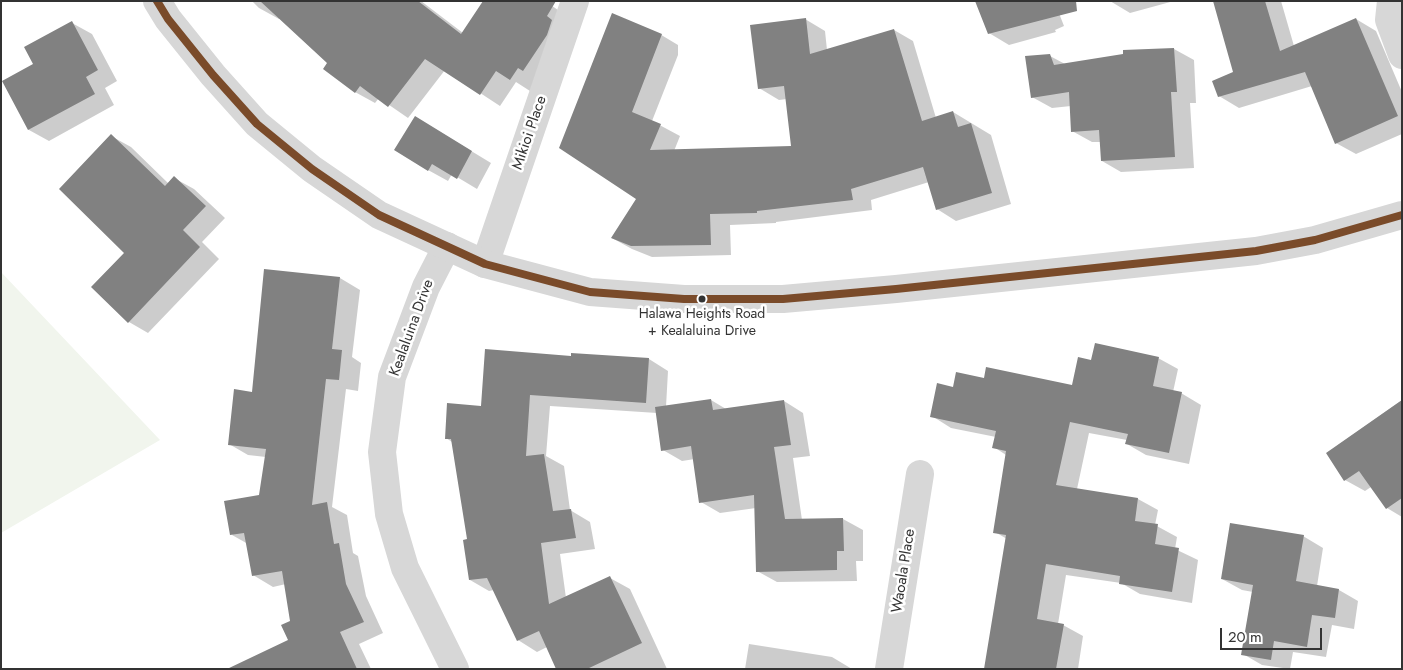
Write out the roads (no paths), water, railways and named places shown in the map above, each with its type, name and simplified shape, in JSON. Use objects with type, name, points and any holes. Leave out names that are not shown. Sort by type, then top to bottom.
[{"type":"street","points":[[157,1],[168,19],[213,75],[257,124],[312,169],[379,214],[485,264],[590,292],[684,299],[783,299],[896,289],[1256,251],[1315,240],[1402,215]]},
{"type":"street","name":"Mikioi Place","points":[[485,264],[575,1]]},
{"type":"street","points":[[1391,1],[1389,20],[1402,55]]},
{"type":"street","name":"Kealaluina Drive","points":[[447,246],[426,286],[392,377],[382,452],[389,514],[405,568],[455,669]]},
{"type":"street","name":"Waoala Place","points":[[889,669],[920,474]]},
{"type":"place","name":"Halawa Heights Road + Kealaluina Drive","points":[[702,299]]}]
